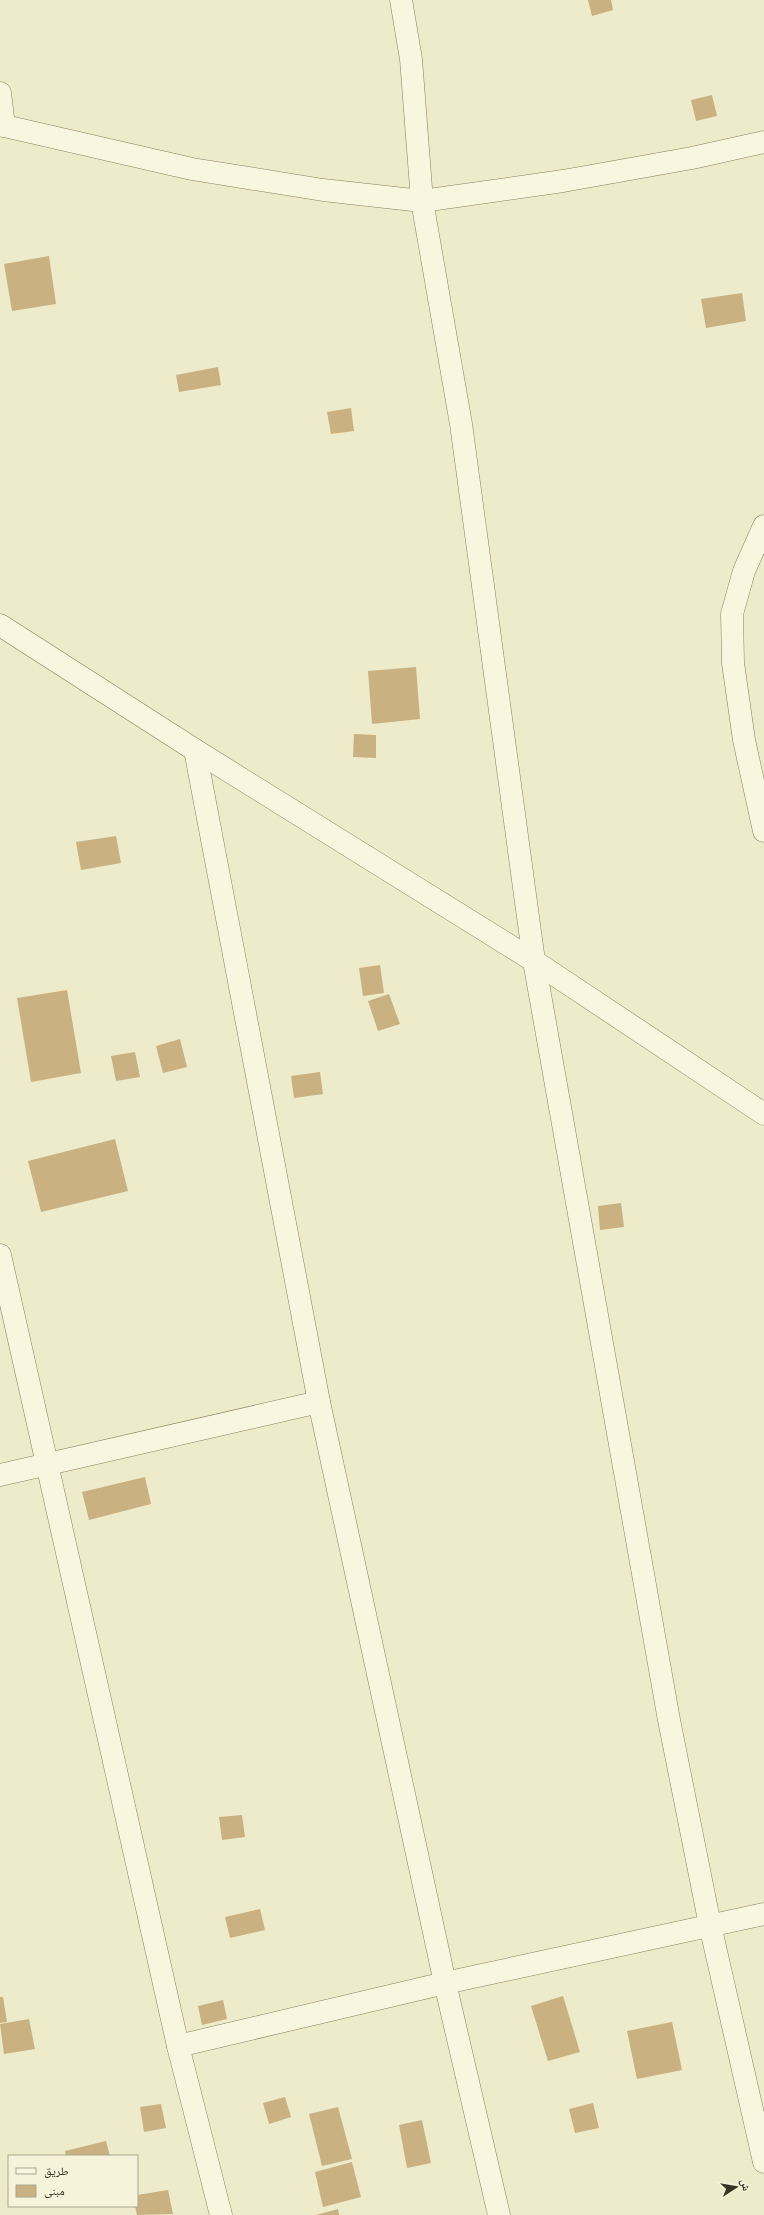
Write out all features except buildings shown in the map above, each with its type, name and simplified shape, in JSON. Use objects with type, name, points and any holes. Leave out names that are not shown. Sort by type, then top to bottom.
[{"type":"street","points":[[401,0],[411,59],[422,201],[461,424],[534,961],[669,1720],[710,1925],[764,2162]]},
{"type":"street","points":[[0,94],[2,126],[192,169],[323,190],[422,201],[563,182],[692,158],[764,142]]},
{"type":"street","points":[[764,526],[744,571],[732,614],[733,663],[736,686],[744,740],[764,831]]},
{"type":"street","points":[[0,625],[195,750],[534,961],[764,1114]]},
{"type":"street","points":[[195,750],[319,1402],[445,1983],[499,2215]]},
{"type":"street","points":[[0,1255],[46,1465],[178,2046],[221,2215]]},
{"type":"street","points":[[0,1475],[319,1402]]},
{"type":"street","points":[[178,2046],[445,1983],[764,1914]]}]
